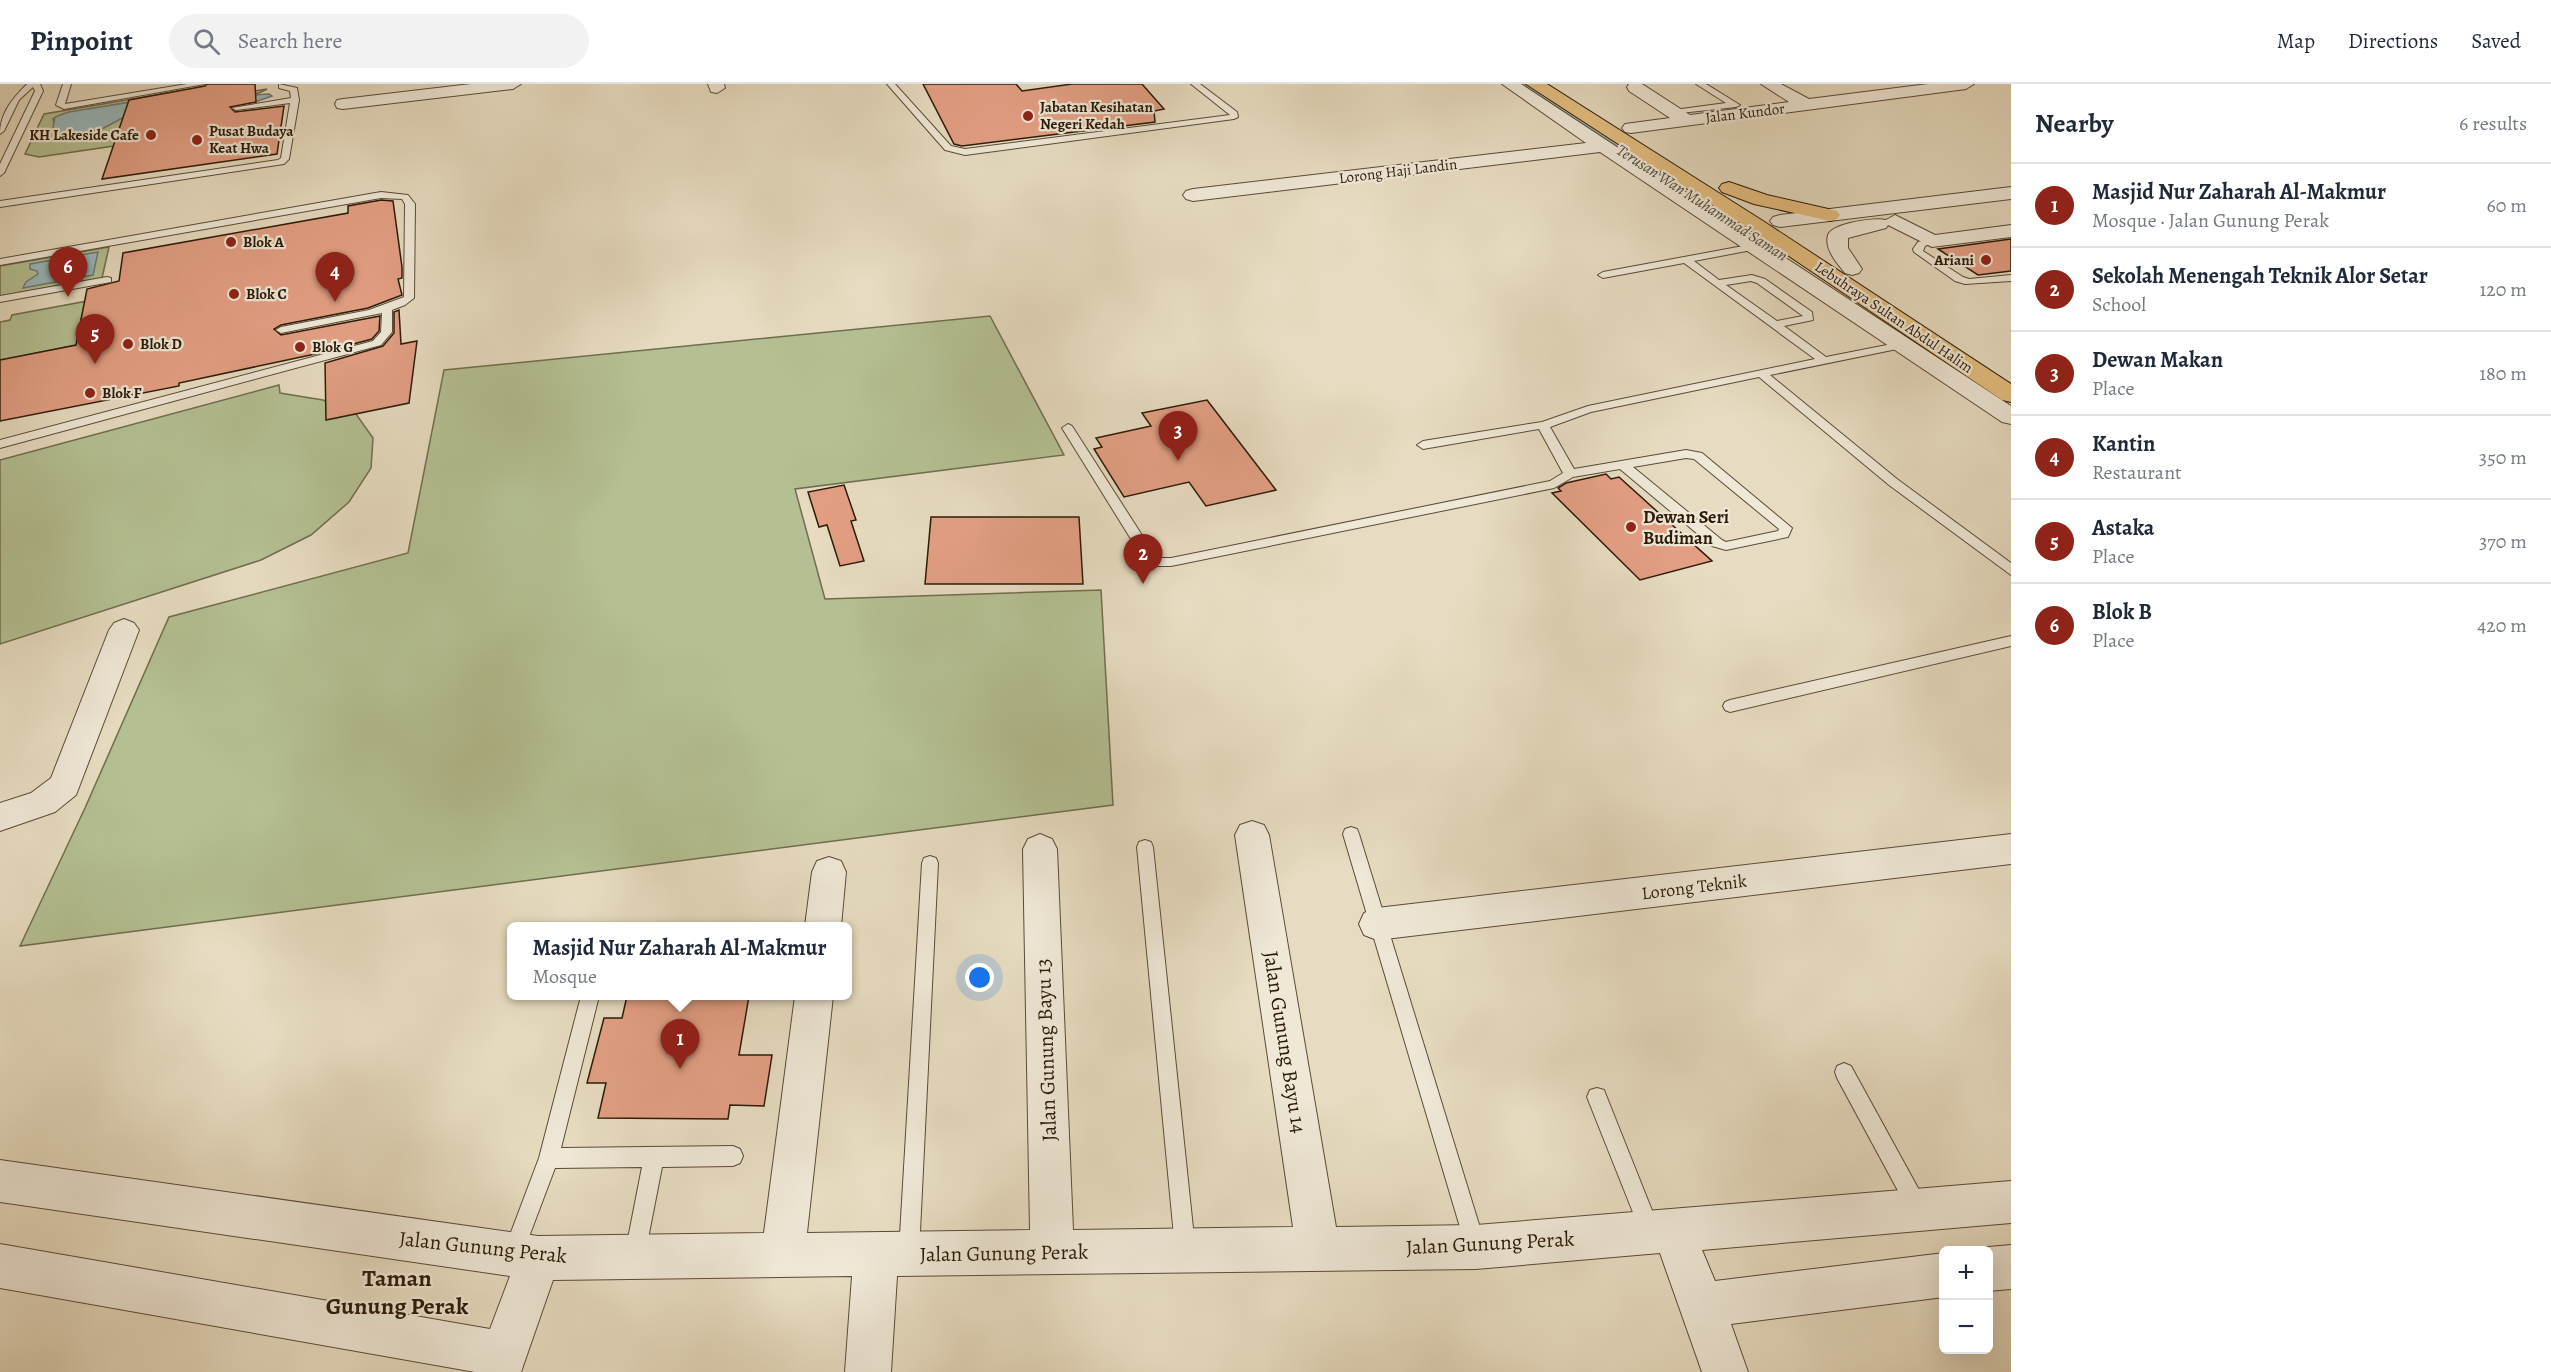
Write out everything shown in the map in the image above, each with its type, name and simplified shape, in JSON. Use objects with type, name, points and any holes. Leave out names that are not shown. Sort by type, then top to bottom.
[{"type":"main road","name":"Lebuhraya Sultan Abdul Halim","points":[[1535,84],[1746,219],[1907,341],[2011,395]]},
{"type":"main road","name":"Lebuhraya Sultan Abdul Halim","points":[[1562,84],[1976,347]]},
{"type":"main road","points":[[1729,188],[1768,202],[1830,215]]},
{"type":"street","points":[[343,104],[513,84]]},
{"type":"street","points":[[1510,84],[1754,247],[1907,341],[2011,417]]},
{"type":"street","points":[[1769,84],[1807,105]]},
{"type":"street","name":"Jalan Kundor","points":[[1631,128],[1680,116],[1742,108],[1807,105],[1966,84]]},
{"type":"street","points":[[1635,87],[1680,116]]},
{"type":"street","name":"Lorong Haji Landin","points":[[1193,195],[1602,146]]},
{"type":"street","points":[[1780,221],[2011,193]]},
{"type":"street","points":[[1852,269],[1838,248],[1838,235],[1855,228],[2011,207]]},
{"type":"street","points":[[1895,221],[1932,241],[2011,231]]},
{"type":"street","points":[[0,817],[37,806],[58,793],[68,779],[124,630]]},
{"type":"street","name":"Jalan Gunung Bayu 14","points":[[1252,835],[1318,1249]]},
{"type":"street","name":"Jalan Gunung Bayu 13","points":[[1040,849],[1052,1252]]},
{"type":"street","name":"Lorong Teknik","points":[[1377,924],[2011,849]]},
{"type":"street","points":[[824,922],[829,872]]},
{"type":"street","points":[[783,1255],[814,1000]]},
{"type":"street","name":"Jalan Gunung Perak","points":[[0,1181],[525,1256],[635,1257],[1476,1247],[1919,1210],[2007,1210]]},
{"type":"street","points":[[1662,1232],[1702,1305],[1725,1372]]},
{"type":"street","points":[[868,1372],[893,1254]]},
{"type":"street","points":[[0,1266],[501,1363],[525,1256]]},
{"type":"street","points":[[1993,1269],[2011,1267]]},
{"type":"street","points":[[1702,1305],[1939,1276]]},
{"type":"lane","points":[[0,131],[16,99],[34,84],[39,91],[0,173]]},
{"type":"lane","points":[[67,84],[60,105],[64,107],[201,84]]},
{"type":"lane","points":[[891,84],[948,148],[965,152],[1234,117],[1234,114],[1195,84]]},
{"type":"lane","points":[[1700,84],[1742,108]]},
{"type":"lane","points":[[0,204],[281,162],[285,159],[296,100],[294,90],[282,86]]},
{"type":"lane","points":[[236,108],[296,100]]},
{"type":"lane","points":[[0,262],[381,195],[405,197],[410,204],[409,298],[406,302],[387,309],[281,330]]},
{"type":"lane","points":[[1932,241],[1918,246],[1918,252],[1959,279],[1979,283],[2011,278]]},
{"type":"lane","points":[[1603,275],[1754,247]]},
{"type":"lane","points":[[1686,260],[1824,361]]},
{"type":"lane","points":[[1718,283],[1752,278],[1761,281],[1808,314],[1809,318],[1774,325]]},
{"type":"lane","points":[[0,299],[107,280]]},
{"type":"lane","points":[[0,444],[377,343],[384,339],[387,333],[387,309]]},
{"type":"lane","points":[[1423,445],[1544,425],[1588,409],[1824,361],[1907,341]]},
{"type":"lane","points":[[1762,374],[1893,482],[2011,570]]},
{"type":"lane","points":[[1544,425],[1545,433],[1567,464],[1570,474]]},
{"type":"lane","points":[[1068,428],[1149,557],[1158,562],[1171,562],[1554,484],[1570,474],[1686,454],[1698,456],[1785,528],[1785,531],[1782,534],[1726,546],[1717,543],[1624,466]]},
{"type":"lane","points":[[1730,705],[2011,640]]},
{"type":"lane","points":[[1351,834],[1476,1247]]},
{"type":"lane","points":[[1145,847],[1185,1250]]},
{"type":"lane","points":[[893,1254],[930,863]]},
{"type":"lane","points":[[525,1256],[589,1000]]},
{"type":"lane","points":[[1844,1072],[1919,1210]]},
{"type":"lane","points":[[1597,1097],[1662,1232]]},
{"type":"lane","points":[[549,1158],[733,1156]]},
{"type":"lane","points":[[635,1257],[654,1157]]},
{"type":"green space","points":[[228,84],[229,95],[267,89],[238,98],[220,98],[219,90],[206,89],[63,114],[53,119],[55,129],[66,133],[79,133],[99,129],[125,116],[138,113],[231,105],[230,112],[121,126],[114,146],[39,157],[25,154],[44,114]]},
{"type":"green space","points":[[109,247],[102,278],[0,296],[0,266]]},
{"type":"green space","points":[[136,292],[134,305],[82,315],[79,331],[130,335],[0,360],[0,322],[10,320],[12,315]]},
{"type":"green space","points":[[990,316],[1064,455],[795,489],[825,599],[1101,590],[1113,805],[20,946],[85,808],[169,617],[408,553],[444,370]]},
{"type":"green space","points":[[279,385],[280,393],[323,400],[356,414],[373,438],[371,468],[349,502],[311,535],[261,560],[0,644],[0,460]]},
{"type":"water","points":[[211,89],[272,96],[255,102],[126,116],[102,129],[78,133],[59,132],[53,127],[55,117],[69,112]]},
{"type":"water","points":[[98,252],[93,275],[23,288],[26,282],[38,274],[37,271],[30,269],[30,264]]},
{"type":"building","name":"Pusat Budaya Keat Hwa","points":[[207,84],[255,84],[256,102],[230,107],[235,112],[284,106],[277,154],[102,179],[129,100]]},
{"type":"building","name":"Jabatan Kesihatan Negeri Kedah","points":[[923,84],[1016,84],[1022,91],[1072,84],[1142,84],[1164,109],[1154,111],[1155,122],[962,146],[954,144]]},
{"type":"building","points":[[381,200],[393,201],[402,267],[402,278],[398,279],[402,295],[368,308],[281,325],[274,329],[281,335],[380,316],[379,331],[372,339],[320,353],[179,383],[179,386],[0,421],[0,360],[76,345],[87,289],[119,281],[123,253],[348,213],[348,206]]},
{"type":"building","points":[[2011,239],[2011,271],[1978,275],[1938,249]]},
{"type":"building","points":[[399,310],[401,344],[417,341],[409,403],[326,420],[325,363],[383,346],[394,333],[394,312]]},
{"type":"building","points":[[1207,400],[1276,490],[1206,506],[1189,482],[1124,497],[1094,449],[1102,447],[1096,438],[1151,426],[1142,413]]},
{"type":"building","name":"Dewan Seri Budiman","points":[[1606,474],[1611,479],[1619,477],[1712,561],[1640,580],[1552,493],[1561,491],[1558,488],[1566,483]]},
{"type":"building","points":[[844,485],[856,520],[851,521],[864,561],[840,566],[827,525],[819,527],[808,492]]},
{"type":"building","points":[[931,517],[1079,517],[1083,584],[925,584]]},
{"type":"building","points":[[626,1000],[748,1000],[739,1055],[772,1055],[764,1106],[730,1105],[728,1119],[598,1118],[606,1083],[587,1083],[604,1018],[622,1018]]},
{"type":"waterway","name":"Terusan Wan Muhammad Saman","points":[[1522,84],[1668,180]]},
{"type":"place","name":"Jabatan Kesihatan Negeri Kedah","points":[[1028,116]]},
{"type":"place","name":"KH Lakeside Cafe","points":[[151,135]]},
{"type":"place","name":"Pusat Budaya Keat Hwa","points":[[197,140]]},
{"type":"place","name":"Blok A","points":[[231,242]]},
{"type":"place","name":"Ariani","points":[[1986,260]]},
{"type":"place","name":"Blok C","points":[[234,294]]},
{"type":"place","name":"Blok B","points":[[68,297]]},
{"type":"place","name":"Kantin","points":[[335,302]]},
{"type":"place","name":"Blok D","points":[[128,344]]},
{"type":"place","name":"Blok G","points":[[300,347]]},
{"type":"place","name":"Astaka","points":[[95,364]]},
{"type":"place","name":"Blok F","points":[[90,393]]},
{"type":"place","name":"Dewan Makan","points":[[1178,461]]},
{"type":"place","name":"Dewan Seri Budiman","points":[[1631,527]]},
{"type":"place","name":"Sekolah Menengah Teknik Alor Setar","points":[[1143,584]]},
{"type":"place","name":"Masjid Nur Zaharah Al-Makmur","points":[[680,1069]]},
{"type":"district","name":"Taman Gunung Perak","points":[[397,1292]]}]
